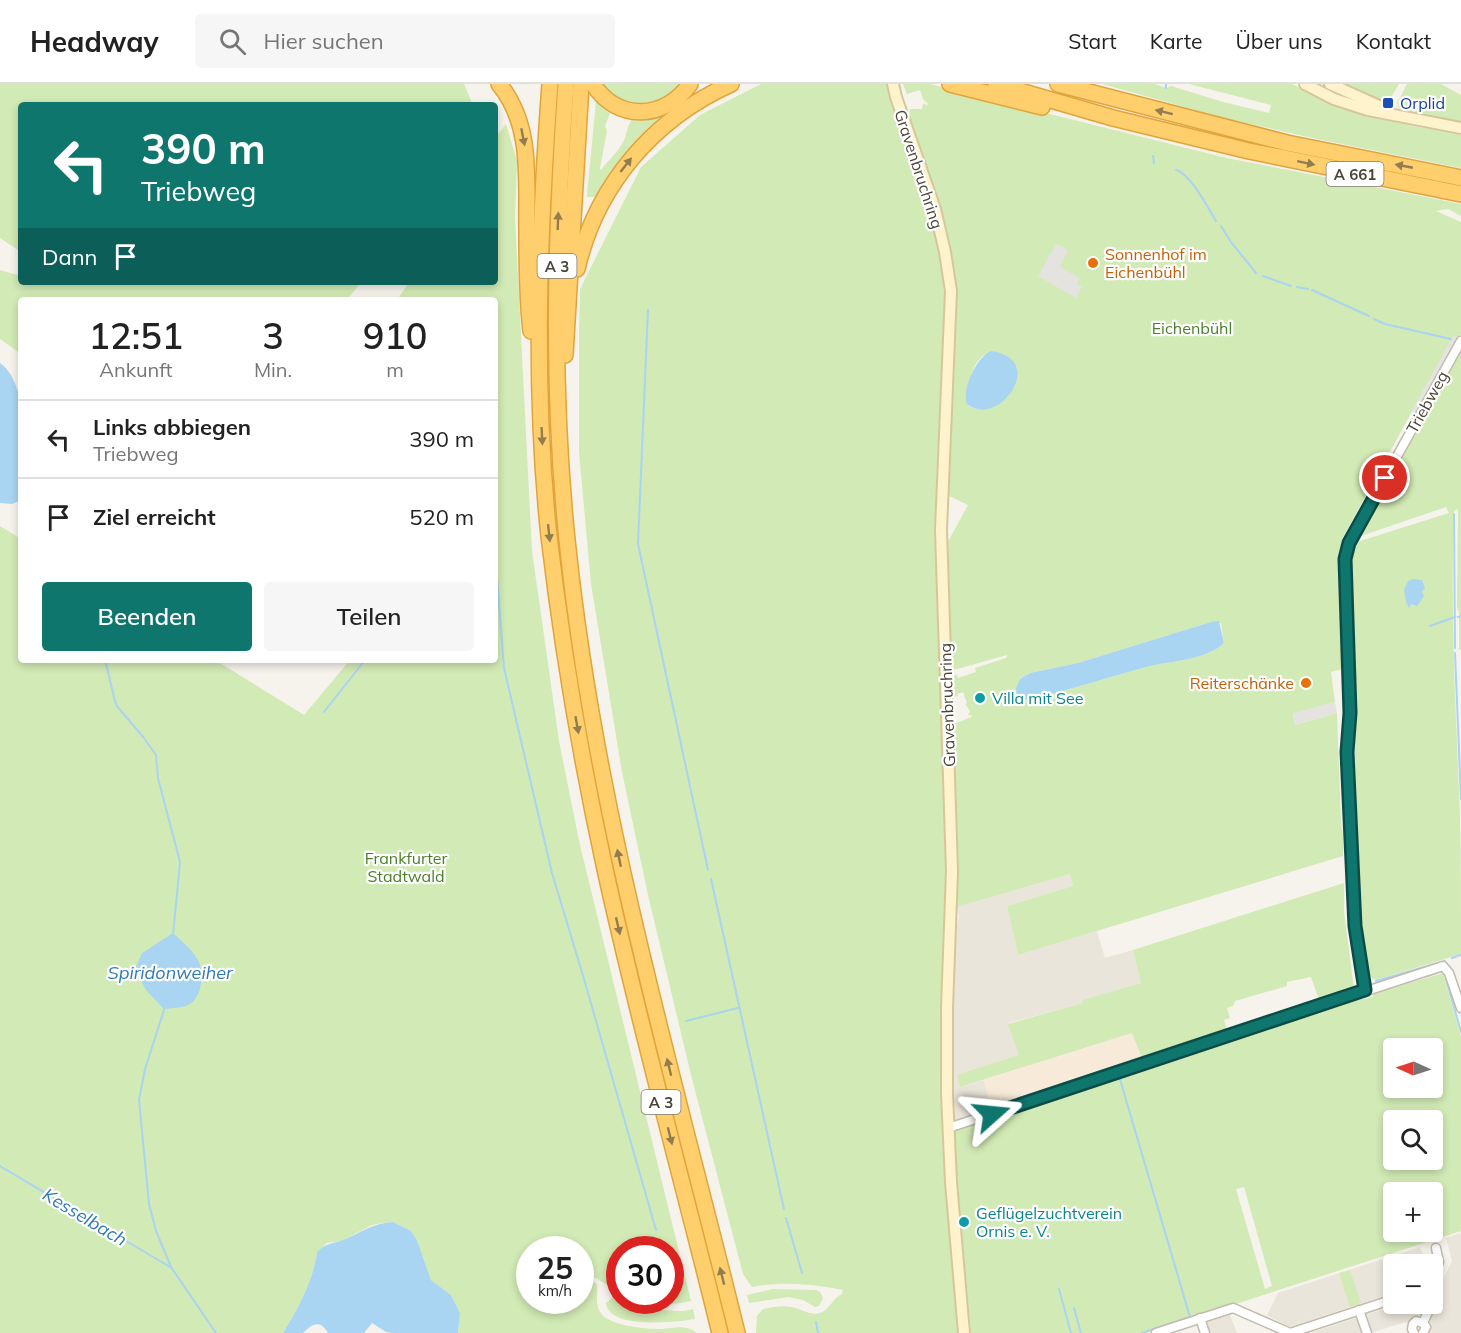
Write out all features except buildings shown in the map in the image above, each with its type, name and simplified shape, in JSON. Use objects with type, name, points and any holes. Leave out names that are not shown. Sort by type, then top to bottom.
[{"type":"highway","points":[[499,84],[514,108],[524,140],[527,294],[539,397]]},
{"type":"highway","name":"A 3","points":[[550,84],[540,286],[539,397],[554,578],[588,785],[605,870],[720,1333]]},
{"type":"highway","name":"A 3","points":[[566,84],[557,251],[556,337],[559,448],[576,620],[604,786],[626,892],[737,1333]]},
{"type":"highway","points":[[559,448],[565,394],[567,316],[581,84]]},
{"type":"highway","points":[[593,84],[601,95],[613,104],[627,110],[646,112],[661,109],[674,102],[690,84]]},
{"type":"highway","points":[[567,316],[589,230],[602,201],[620,173],[647,141],[672,118],[706,96],[731,84]]},
{"type":"highway","points":[[950,84],[1023,103],[1113,118]]},
{"type":"highway","name":"A 661","points":[[996,84],[1113,118],[1249,151],[1461,194]]},
{"type":"highway","name":"A 661","points":[[1059,84],[1287,142],[1461,178]]},
{"type":"street","name":"Gravenbruchring","points":[[893,84],[935,210],[951,291],[941,530],[952,871],[947,1025],[948,1128],[964,1333]]},
{"type":"street","points":[[1305,84],[1334,99],[1353,105],[1461,128]]},
{"type":"street","points":[[1330,84],[1396,114]]},
{"type":"street","name":"Triebweg","points":[[1365,990],[1355,926],[1347,752],[1350,713],[1344,570],[1346,553],[1349,543],[1461,341]]},
{"type":"street","points":[[948,1128],[1443,966],[1449,973],[1461,1008]]},
{"type":"street","points":[[1436,1248],[1437,1254]]},
{"type":"street","points":[[1156,1333],[1236,1308],[1287,1333],[1383,1302]]},
{"type":"street","points":[[1359,1310],[1367,1333]]},
{"type":"street","points":[[1423,1323],[1427,1314]]},
{"type":"street","points":[[1200,1318],[1205,1333]]},
{"type":"street","points":[[1414,1333],[1412,1329],[1416,1321],[1423,1323],[1426,1327],[1424,1333]]},
{"type":"shaded area","points":[[1056,244],[1068,250],[1060,267],[1080,278],[1077,284],[1082,287],[1076,298],[1038,276]]},
{"type":"shaded area","points":[[1453,336],[1460,339],[1418,415],[1411,412]]},
{"type":"shaded area","points":[[1335,702],[1337,713],[1295,725],[1293,713]]},
{"type":"shaded area","points":[[1070,874],[1073,886],[1007,906],[1018,955],[1097,931],[1105,958],[1133,950],[1141,983],[1084,1000],[1082,1003],[1009,1023],[1019,1055],[961,1087],[984,1080],[992,1110],[952,1124],[950,1034],[955,937],[959,916],[957,907]]},
{"type":"shaded area","points":[[1132,1033],[1143,1061],[992,1110],[984,1080]]},
{"type":"shaded area","points":[[1461,1233],[1461,1333],[1426,1333],[1432,1314],[1443,1314],[1443,1279],[1452,1261],[1446,1238]]},
{"type":"shaded area","points":[[1420,1247],[1423,1254],[1398,1254]]},
{"type":"shaded area","points":[[1383,1259],[1383,1296],[1292,1326],[1287,1326],[1267,1315],[1278,1293]]},
{"type":"shaded area","points":[[1383,1309],[1383,1314],[1424,1314],[1424,1316],[1412,1320],[1410,1324],[1406,1322],[1370,1333],[1364,1315]]},
{"type":"shaded area","points":[[1230,1315],[1237,1333],[1208,1333],[1205,1323]]},
{"type":"shaded area","points":[[1359,1317],[1364,1333],[1310,1333]]},
{"type":"green space","points":[[0,84],[464,84],[472,102],[18,102],[18,250],[0,238]]},
{"type":"green space","points":[[601,84],[680,84],[660,99],[640,105],[621,100]]},
{"type":"green space","points":[[761,84],[889,84],[926,190],[948,282],[938,527],[949,900],[944,1008],[961,1333],[756,1333],[757,1316],[763,1309],[788,1306],[817,1314],[826,1309],[842,1294],[843,1290],[798,1284],[752,1287],[743,1274],[691,1075],[648,895],[622,772],[591,584],[579,452],[580,289],[641,167],[700,115]]},
{"type":"green space","name":"Eichenbühl","points":[[903,84],[930,84],[1227,158],[1461,204],[1461,216],[1448,209],[1436,211],[1461,222],[1461,334],[1459,339],[1453,337],[1342,539],[1343,669],[1331,672],[1335,702],[1293,714],[1295,725],[1337,713],[1343,856],[1018,955],[1007,906],[1073,886],[1070,874],[957,907],[957,844],[951,725],[972,717],[968,715],[970,711],[965,704],[967,703],[963,692],[950,698],[950,679],[957,674],[958,678],[976,672],[975,668],[1006,658],[1007,655],[950,671],[944,549],[968,505],[945,494],[954,307],[909,125],[910,109],[922,109],[923,104],[929,105],[923,99],[920,90],[907,94]],"holes":[[[991,351],[1006,355],[1017,368],[1008,397],[990,408],[974,408],[969,406],[971,375],[978,360]],[[1211,622],[1221,623],[1224,643],[1208,653],[1146,667],[1031,700],[1022,699],[1017,695],[1017,685],[1020,679],[1030,673],[1078,663]]]},
{"type":"green space","points":[[1102,84],[1155,84],[1167,88],[1171,86],[1269,113],[1271,105],[1189,84],[1292,84],[1324,99],[1370,115],[1413,126],[1461,134],[1461,168],[1224,118]]},
{"type":"green space","points":[[1342,84],[1399,84],[1390,99],[1383,102]]},
{"type":"green space","points":[[1407,84],[1441,84],[1461,95],[1461,122],[1398,108],[1397,103]]},
{"type":"green space","points":[[596,102],[606,106],[610,113],[605,126],[607,131],[601,170],[622,144],[633,118],[644,120],[660,116],[662,119],[633,145],[595,197],[587,197],[587,194]]},
{"type":"green space","name":"Frankfurter Stadtwald","points":[[506,124],[517,161],[515,217],[532,551],[559,741],[580,845],[675,1236],[606,1236],[606,1284],[594,1277],[594,1236],[516,1236],[516,1314],[594,1314],[594,1282],[597,1284],[598,1309],[604,1317],[611,1321],[646,1328],[684,1328],[697,1333],[458,1333],[460,1313],[451,1295],[431,1280],[417,1240],[411,1231],[393,1222],[372,1225],[341,1241],[327,1243],[317,1252],[308,1284],[283,1333],[0,1333],[0,526],[18,537],[18,663],[220,663],[304,715],[347,663],[498,663],[498,297],[399,297],[407,285],[498,285],[498,134]]},
{"type":"green space","points":[[0,270],[18,275],[18,285],[359,285],[349,297],[18,297],[18,352],[0,339]]},
{"type":"green space","points":[[1461,345],[1461,649],[1459,650],[1458,509],[1454,511],[1453,588],[1460,817],[1461,954],[1375,980],[1370,976],[1366,956],[1360,894],[1351,649],[1350,551],[1357,542],[1449,513],[1446,507],[1361,536],[1357,534]]},
{"type":"green space","points":[[1344,883],[1344,912],[1354,989],[1319,1000],[1311,977],[1287,982],[1287,986],[1235,1001],[1233,1006],[1227,1008],[1230,1018],[1224,1020],[1227,1031],[1221,1033],[1221,1036],[1143,1061],[1132,1033],[960,1087],[957,1075],[1019,1055],[1008,1024],[1141,983],[1133,950]]},
{"type":"green space","points":[[1443,973],[1461,1037],[1461,1231],[1443,1237],[1443,1182],[1383,1182],[1383,1242],[1427,1242],[1390,1254],[1383,1254],[1383,1256],[1146,1333],[971,1333],[953,1130],[1105,1079],[1246,1036],[1258,1030],[1337,1005],[1372,997],[1375,993]],"holes":[[[1244,1187],[1272,1286],[1265,1289],[1236,1189]]]},
{"type":"green space","points":[[1350,1270],[1361,1303],[1350,1307],[1339,1273]]},
{"type":"green space","name":"Frankfurter Stadtwald","points":[[684,1272],[691,1301],[684,1302]]},
{"type":"green space","points":[[773,1289],[816,1290],[823,1298],[819,1306],[815,1307],[803,1300],[788,1297],[749,1303],[747,1295]]},
{"type":"green space","points":[[693,1309],[695,1319],[644,1322],[613,1314],[684,1314],[684,1311]]},
{"type":"water","points":[[991,351],[1008,357],[1016,366],[1017,378],[1004,401],[992,408],[979,410],[967,404],[966,391],[976,366]]},
{"type":"water","points":[[0,363],[11,375],[18,391],[18,501],[12,504],[0,503]]},
{"type":"water","points":[[1422,580],[1425,588],[1422,592],[1424,596],[1417,606],[1411,604],[1409,608],[1404,590],[1408,581]]},
{"type":"water","points":[[1219,621],[1224,643],[1208,653],[1146,667],[1031,700],[1022,699],[1017,695],[1016,688],[1020,679],[1030,673],[1078,663]]},
{"type":"water","name":"Spiridonweiher","points":[[173,933],[197,958],[201,967],[201,986],[193,1002],[183,1007],[164,1009],[146,990],[135,969],[142,953]]},
{"type":"water","points":[[393,1222],[411,1231],[417,1240],[431,1280],[451,1295],[460,1313],[458,1333],[393,1333],[386,1332],[372,1323],[364,1333],[328,1333],[322,1326],[316,1324],[303,1333],[283,1333],[308,1284],[317,1252],[327,1245],[373,1226]]},
{"type":"waterway","points":[[1153,156],[1154,163]]},
{"type":"waterway","points":[[1176,170],[1193,184],[1216,221]]},
{"type":"waterway","points":[[1221,226],[1256,273]]},
{"type":"waterway","points":[[1263,276],[1291,286]]},
{"type":"waterway","points":[[1297,287],[1308,289]]},
{"type":"waterway","points":[[1312,290],[1369,316]]},
{"type":"waterway","points":[[648,310],[638,544],[708,870]]},
{"type":"waterway","points":[[1374,319],[1385,324],[1451,339]]},
{"type":"waterway","points":[[1454,514],[1455,648]]},
{"type":"waterway","points":[[498,590],[504,668],[552,873],[656,1230]]},
{"type":"waterway","points":[[1430,626],[1455,617]]},
{"type":"waterway","points":[[1455,653],[1461,799]]},
{"type":"waterway","points":[[106,663],[116,705],[156,755],[158,778],[180,862],[173,935]]},
{"type":"waterway","points":[[324,712],[363,663]]},
{"type":"waterway","points":[[711,879],[784,1209]]},
{"type":"waterway","points":[[1452,958],[1461,955]]},
{"type":"waterway","points":[[1376,981],[1445,961]]},
{"type":"waterway","points":[[1427,976],[1435,973]]},
{"type":"waterway","points":[[1446,979],[1461,1032]]},
{"type":"waterway","points":[[165,1007],[145,1069],[139,1100],[149,1204],[156,1231],[171,1267],[216,1333]]},
{"type":"waterway","points":[[686,1021],[738,1008]]},
{"type":"waterway","points":[[1119,1076],[1190,1317],[1142,1333]]},
{"type":"waterway","name":"Kesselbach","points":[[0,1166],[170,1267]]},
{"type":"waterway","points":[[786,1218],[802,1273]]},
{"type":"waterway","points":[[1059,1289],[1071,1333]]},
{"type":"waterway","points":[[1074,1308],[1081,1333]]},
{"type":"waterway","points":[[816,1322],[818,1333]]},
{"type":"place","name":"Orplid","points":[[1388,103]]},
{"type":"place","name":"Sonnenhof im Eichenbühl","points":[[1093,263]]},
{"type":"place","name":"Reiterschänke","points":[[1306,683]]},
{"type":"place","name":"Villa mit See","points":[[980,698]]},
{"type":"place","name":"Geflügelzuchtverein Ornis e. V.","points":[[964,1222]]},
{"type":"route","points":[[992,1114],[1365,990],[1355,926],[1347,752],[1350,713],[1344,570],[1349,543],[1385,478]]}]
